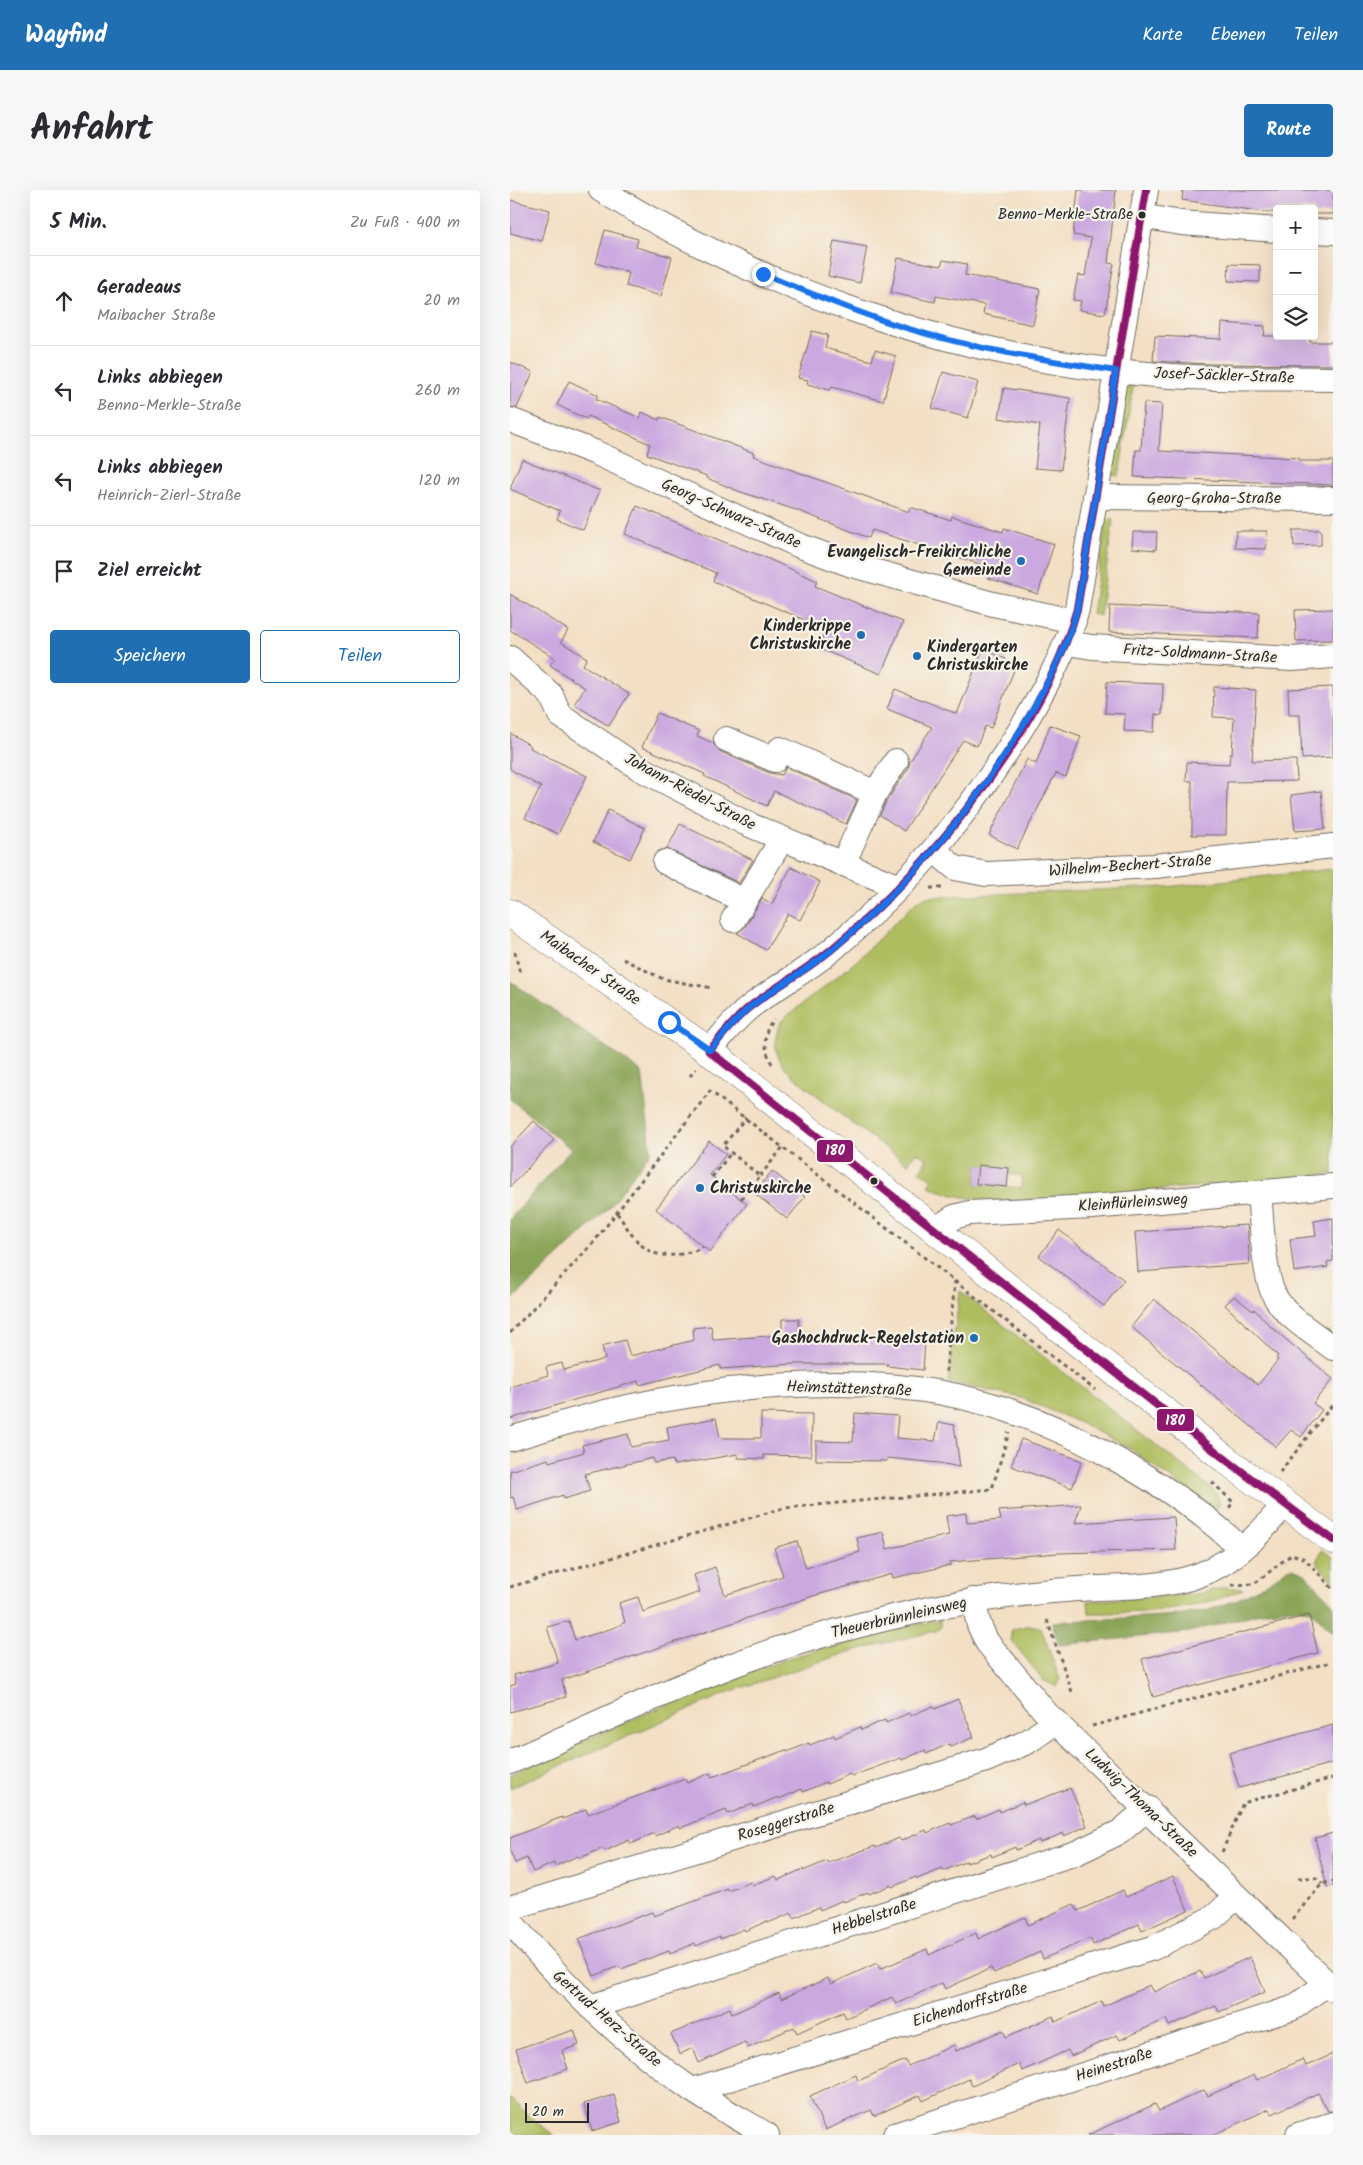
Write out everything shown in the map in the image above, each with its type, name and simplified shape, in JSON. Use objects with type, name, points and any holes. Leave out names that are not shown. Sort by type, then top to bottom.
[{"type":"main road","name":"Maibacher Straße","points":[[510,913],[710,1050],[1284,1504],[1333,1540]]},
{"type":"street","name":"Josef-Säckler-Straße","points":[[601,190],[689,239],[763,274],[843,307],[906,328],[973,345],[1116,371],[1148,374],[1333,378]]},
{"type":"street","points":[[710,1050],[753,1005],[832,950],[934,850],[985,786],[1032,709],[1070,632],[1095,497],[1146,190]]},
{"type":"street","points":[[1141,216],[1198,225],[1273,230]]},
{"type":"street","points":[[1318,231],[1333,232]]},
{"type":"street","name":"Georg-Schwarz-Straße","points":[[510,420],[594,452],[798,545],[852,565],[993,604],[1070,632]]},
{"type":"street","name":"Georg-Groha-Straße","points":[[1095,497],[1333,499]]},
{"type":"street","name":"Fritz-Soldmann-Straße","points":[[1070,632],[1092,648],[1292,659],[1333,656]]},
{"type":"street","name":"Johann-Riedel-Straße","points":[[510,658],[551,695],[560,715],[640,768],[745,824],[898,887]]},
{"type":"street","points":[[726,739],[776,760],[780,749],[875,793]]},
{"type":"street","points":[[843,864],[875,793],[896,761]]},
{"type":"street","points":[[665,862],[738,910],[782,839]]},
{"type":"street","name":"Wilhelm-Bechert-Straße","points":[[934,850],[956,868],[986,874],[1154,866],[1333,846]]},
{"type":"street","name":"Kleinflürleinsweg","points":[[936,1229],[954,1217],[969,1213],[1092,1207],[1259,1194],[1333,1186]]},
{"type":"street","points":[[1259,1194],[1267,1268],[1270,1286],[1276,1299],[1285,1310],[1333,1348]]},
{"type":"street","name":"Heimstättenstraße","points":[[510,1439],[623,1408],[724,1392],[778,1387],[855,1385],[943,1394],[1015,1412],[1060,1429],[1164,1487],[1222,1530],[1241,1549]]},
{"type":"street","name":"Theuerbrünnleinsweg","points":[[510,1762],[673,1690],[778,1649],[876,1621],[973,1600],[1186,1579],[1218,1566],[1241,1549],[1264,1529],[1284,1504]]},
{"type":"street","name":"Ludwig-Thoma-Straße","points":[[973,1600],[979,1625],[987,1642],[1062,1728],[1148,1808],[1236,1897],[1330,1986]]},
{"type":"street","name":"Roseggerstraße","points":[[510,1908],[986,1760],[1062,1728]]},
{"type":"street","name":"Hebbelstraße","points":[[590,2007],[1076,1853],[1120,1832],[1148,1808]]},
{"type":"street","name":"Eichendorffstraße","points":[[693,2090],[1153,1948],[1214,1917],[1236,1897]]},
{"type":"street","name":"Gertrud-Herz-Straße","points":[[510,1920],[549,1968],[639,2051],[693,2090],[767,2135]]},
{"type":"street","name":"Heinestraße","points":[[895,2135],[1293,2008],[1330,1986]]},
{"type":"street","points":[[1298,2135],[1333,2124]]},
{"type":"path","points":[[515,952],[520,974]]},
{"type":"path","points":[[620,957],[663,979],[712,988]]},
{"type":"path","points":[[510,1333],[577,1263],[710,1091],[1101,1394]]},
{"type":"path","points":[[746,1118],[723,1146],[760,1176]]},
{"type":"path","points":[[741,1199],[784,1147]]},
{"type":"path","points":[[712,1177],[732,1153]]},
{"type":"path","points":[[617,1213],[637,1242],[655,1254],[669,1256],[698,1250],[702,1246]]},
{"type":"path","points":[[943,1394],[955,1280]]},
{"type":"path","points":[[1279,1472],[1333,1404]]},
{"type":"path","points":[[510,1587],[784,1508],[992,1488],[1015,1412]]},
{"type":"path","points":[[1208,1478],[1233,1502]]},
{"type":"path","points":[[1254,1584],[1292,1554],[1305,1559],[1333,1589]]},
{"type":"path","points":[[1047,1620],[1072,1692]]},
{"type":"path","points":[[1062,1728],[1331,1662]]},
{"type":"path","points":[[1214,1873],[1243,1803],[1333,1778]]},
{"type":"path","points":[[1298,1878],[1316,1878],[1322,1884]]},
{"type":"path","points":[[1277,1936],[1322,1884],[1333,1881]]},
{"type":"green space","points":[[1134,381],[1119,476],[1113,475],[1126,385],[1127,382]]},
{"type":"green space","points":[[1106,519],[1113,520],[1100,616],[1092,614]]},
{"type":"green space","points":[[1333,869],[1333,1174],[1028,1201],[974,1199],[950,1194],[929,1186],[933,1179],[920,1172],[927,1159],[916,1152],[908,1164],[799,1081],[790,1073],[779,1058],[776,1039],[781,1021],[854,963],[916,902],[925,897],[1166,887]],"holes":[[[978,1165],[1009,1168],[1009,1174],[1022,1176],[1021,1188],[976,1184]]]},
{"type":"green space","points":[[510,981],[642,1072],[651,1151],[610,1207],[510,1302],[510,1219],[571,1149],[510,1099]]},
{"type":"green space","points":[[960,1291],[1216,1492],[1220,1504],[1216,1509],[1129,1448],[1078,1422],[1021,1398],[948,1382]]},
{"type":"green space","points":[[1322,1550],[1333,1557],[1333,1582],[1316,1562]]},
{"type":"green space","points":[[1292,1568],[1303,1572],[1333,1604],[1333,1634],[1311,1610],[1293,1608],[1267,1611],[1189,1632],[1059,1645],[1052,1622],[1180,1615],[1206,1611],[1234,1601],[1270,1582],[1286,1569]]},
{"type":"green space","points":[[1225,1587],[1243,1589],[1205,1603],[1167,1610],[1129,1613],[1089,1613],[1088,1601],[1197,1594]]},
{"type":"green space","points":[[940,1620],[941,1627],[936,1631],[852,1651],[729,1692],[510,1788],[510,1775],[614,1727],[720,1683],[828,1646]]},
{"type":"green space","points":[[1030,1625],[1039,1627],[1043,1633],[1060,1680],[1057,1687],[1044,1681],[1011,1640],[1011,1630]]},
{"type":"green space","points":[[510,2097],[532,2119],[554,2135],[510,2135]]},
{"type":"building","points":[[1078,190],[1116,190],[1108,263],[1114,264],[1105,314],[1079,310],[1081,301],[1073,300],[1078,275],[1085,276],[1091,238],[1073,235]]},
{"type":"building","points":[[1183,190],[1333,190],[1333,214],[1318,214],[1318,205],[1273,205],[1273,212],[1265,212],[1182,200]]},
{"type":"building","points":[[510,200],[550,210],[542,241],[510,233]]},
{"type":"building","points":[[605,230],[638,239],[636,247],[672,257],[661,296],[626,286],[629,273],[596,263]]},
{"type":"building","points":[[834,241],[867,247],[860,283],[828,276]]},
{"type":"building","points":[[898,258],[941,266],[943,260],[967,264],[965,275],[1040,289],[1033,325],[983,314],[985,305],[936,296],[935,302],[891,293]]},
{"type":"building","points":[[1229,264],[1260,265],[1260,282],[1228,281]]},
{"type":"building","points":[[1222,323],[1265,326],[1264,336],[1273,336],[1273,340],[1333,342],[1333,365],[1210,364],[1153,361],[1155,336],[1221,339]]},
{"type":"building","points":[[812,331],[828,335],[825,348],[872,361],[875,350],[896,356],[883,401],[832,387],[830,390],[807,384],[808,380],[798,378]]},
{"type":"building","points":[[510,362],[533,372],[517,408],[510,407]]},
{"type":"building","points":[[943,372],[978,382],[968,418],[932,408]]},
{"type":"building","points":[[569,381],[598,395],[596,399],[640,418],[642,412],[659,420],[660,417],[754,453],[753,456],[909,512],[910,507],[951,520],[952,516],[1003,532],[1004,528],[1054,544],[1038,594],[988,578],[992,568],[872,530],[869,538],[796,510],[738,491],[707,478],[707,476],[647,454],[650,444],[588,416],[586,419],[557,405]]},
{"type":"building","points":[[1004,388],[1070,398],[1061,470],[1035,468],[1040,425],[999,418]]},
{"type":"building","points":[[1144,403],[1162,404],[1159,451],[1299,458],[1299,461],[1333,461],[1333,485],[1134,477],[1136,450],[1141,450]]},
{"type":"building","points":[[522,459],[600,491],[583,530],[557,519],[560,511],[510,489]]},
{"type":"building","points":[[637,506],[762,556],[817,581],[815,586],[903,622],[881,674],[818,648],[826,629],[713,581],[716,573],[625,534]]},
{"type":"building","points":[[1293,530],[1321,530],[1321,545],[1294,546]]},
{"type":"building","points":[[1236,531],[1267,531],[1266,549],[1235,548]]},
{"type":"building","points":[[1133,532],[1157,532],[1156,550],[1132,548]]},
{"type":"building","points":[[510,594],[568,630],[561,642],[587,658],[583,665],[629,694],[609,726],[574,704],[585,688],[550,665],[555,658],[510,630]]},
{"type":"building","points":[[1110,606],[1259,613],[1258,638],[1109,632]]},
{"type":"building","points":[[1333,609],[1333,640],[1296,641],[1295,610]]},
{"type":"building","points":[[983,649],[1006,659],[1003,666],[1014,670],[991,728],[985,726],[977,746],[963,740],[904,831],[880,815],[887,800],[908,769],[910,761],[932,727],[887,709],[895,689],[957,714]]},
{"type":"building","points":[[1107,682],[1163,684],[1162,715],[1155,714],[1154,732],[1124,731],[1125,714],[1105,713]]},
{"type":"building","points":[[1214,687],[1256,690],[1252,761],[1296,760],[1297,781],[1227,782],[1226,835],[1192,835],[1192,781],[1186,781],[1187,762],[1229,764],[1230,754],[1232,754],[1234,718],[1213,717]]},
{"type":"building","points":[[1333,687],[1333,757],[1302,759],[1300,715],[1289,715],[1288,689]]},
{"type":"building","points":[[657,713],[699,731],[697,736],[713,743],[721,752],[770,773],[782,775],[786,767],[857,800],[846,824],[774,791],[767,806],[704,776],[705,774],[642,747]]},
{"type":"building","points":[[1050,725],[1081,736],[1066,777],[1056,773],[1017,849],[989,835],[1027,759],[1036,764]]},
{"type":"building","points":[[510,733],[531,746],[530,748],[587,776],[558,834],[525,818],[541,787],[510,769]]},
{"type":"building","points":[[1321,791],[1325,829],[1295,831],[1291,795]]},
{"type":"building","points":[[608,810],[645,828],[630,859],[593,842]]},
{"type":"building","points":[[680,824],[753,860],[739,883],[667,849]]},
{"type":"building","points":[[791,867],[820,882],[800,920],[788,914],[766,950],[737,933],[745,927],[762,898],[772,904]]},
{"type":"building","points":[[534,1121],[554,1140],[510,1187],[510,1147]]},
{"type":"building","name":"Christuskirche","points":[[709,1141],[726,1154],[710,1175],[747,1204],[710,1252],[656,1209]]},
{"type":"building","points":[[978,1165],[1009,1168],[1007,1187],[976,1184]]},
{"type":"building","points":[[772,1171],[805,1197],[787,1219],[754,1193]]},
{"type":"building","points":[[1333,1218],[1333,1261],[1327,1262],[1328,1267],[1294,1272],[1290,1239],[1316,1236],[1314,1221]]},
{"type":"building","points":[[1247,1225],[1250,1264],[1138,1272],[1135,1232]]},
{"type":"building","points":[[1059,1230],[1124,1280],[1104,1306],[1039,1256]]},
{"type":"building","points":[[1234,1296],[1253,1311],[1254,1309],[1270,1326],[1333,1379],[1313,1403],[1322,1410],[1301,1437],[1291,1430],[1276,1447],[1131,1327],[1154,1299],[1258,1385],[1278,1360],[1276,1358],[1278,1356],[1225,1305]]},
{"type":"building","points":[[782,1319],[799,1319],[799,1335],[870,1336],[925,1341],[923,1370],[887,1366],[888,1364],[794,1364],[720,1369],[720,1365],[639,1385],[638,1381],[510,1419],[510,1387],[548,1375],[546,1367],[562,1363],[564,1370],[605,1359],[602,1346],[625,1340],[630,1356],[694,1340],[693,1328],[711,1326],[713,1340],[782,1335]]},
{"type":"building","points":[[761,1413],[812,1414],[811,1456],[764,1455],[764,1459],[738,1458],[738,1454],[674,1465],[673,1460],[654,1463],[653,1458],[585,1474],[590,1491],[564,1499],[563,1495],[517,1510],[513,1497],[510,1498],[510,1471],[548,1459],[549,1462],[584,1452],[582,1445],[628,1434],[631,1447],[669,1440],[667,1427],[716,1418],[720,1438],[761,1438]]},
{"type":"building","points":[[855,1413],[898,1416],[896,1438],[935,1441],[939,1422],[954,1425],[960,1467],[887,1458],[887,1461],[816,1460],[816,1441],[853,1442]]},
{"type":"building","points":[[1021,1439],[1082,1461],[1072,1488],[1011,1466]]},
{"type":"building","points":[[1081,1505],[1075,1523],[1174,1517],[1176,1550],[1058,1553],[950,1562],[951,1565],[893,1578],[892,1574],[813,1596],[562,1680],[566,1697],[510,1712],[510,1686],[516,1684],[514,1675],[558,1663],[547,1627],[569,1621],[575,1640],[616,1627],[625,1622],[619,1603],[638,1597],[643,1612],[700,1592],[694,1575],[715,1567],[725,1595],[783,1576],[774,1548],[797,1541],[806,1568],[860,1552],[857,1538],[883,1532],[887,1549],[949,1535],[946,1516],[966,1513],[967,1523],[1001,1520],[999,1511]]},
{"type":"building","points":[[1309,1615],[1318,1653],[1153,1697],[1142,1659]]},
{"type":"building","points":[[958,1699],[974,1737],[951,1747],[949,1744],[926,1754],[925,1750],[902,1760],[901,1758],[852,1776],[850,1774],[827,1784],[826,1782],[803,1792],[802,1789],[779,1799],[778,1797],[754,1807],[753,1804],[728,1814],[726,1810],[680,1828],[679,1825],[655,1836],[654,1833],[631,1844],[629,1840],[605,1851],[603,1848],[580,1858],[578,1856],[555,1866],[554,1863],[533,1872],[527,1858],[515,1863],[510,1851],[510,1838],[562,1817],[563,1819],[586,1809],[588,1814],[685,1779],[687,1783],[710,1773],[712,1777],[786,1750],[787,1752],[809,1743],[810,1745],[834,1735],[835,1738],[860,1727],[861,1730],[885,1720],[886,1723],[909,1713],[910,1716],[933,1706],[935,1709]]},
{"type":"building","points":[[1333,1725],[1333,1763],[1239,1788],[1229,1753]]},
{"type":"building","points":[[1070,1788],[1087,1826],[1064,1836],[1063,1833],[1040,1843],[1039,1840],[1016,1850],[1015,1847],[992,1857],[991,1854],[967,1863],[967,1861],[943,1871],[942,1869],[917,1879],[916,1877],[869,1894],[868,1892],[844,1902],[843,1900],[820,1910],[819,1907],[794,1918],[792,1913],[720,1939],[720,1936],[696,1946],[695,1943],[670,1954],[669,1951],[621,1969],[619,1966],[594,1976],[578,1939],[652,1912],[654,1916],[751,1882],[752,1885],[776,1876],[778,1880],[803,1869],[803,1871],[827,1861],[828,1863],[875,1846],[876,1848],[899,1838],[901,1841],[926,1830],[927,1833],[950,1823],[951,1825],[975,1816],[976,1819],[999,1809],[1000,1812],[1023,1802],[1024,1805]]},
{"type":"building","points":[[1333,1833],[1333,1886],[1327,1887],[1315,1838]]},
{"type":"building","points":[[1173,1876],[1188,1910],[1142,1931],[1139,1924],[1093,1945],[1090,1938],[1043,1959],[1040,1952],[994,1973],[991,1968],[945,1989],[942,1983],[896,2004],[892,1997],[846,2018],[843,2012],[797,2033],[794,2027],[748,2048],[745,2042],[699,2063],[693,2048],[680,2054],[671,2034],[730,2008],[732,2014],[779,1993],[781,1999],[828,1978],[831,1984],[877,1963],[880,1969],[927,1949],[929,1955],[976,1933],[978,1939],[1025,1917],[1028,1925],[1074,1904],[1078,1911],[1123,1890],[1126,1897]]},
{"type":"building","points":[[1250,1957],[1265,1992],[1219,2012],[1216,2006],[1169,2026],[1166,2019],[1120,2040],[1117,2035],[1071,2056],[1068,2050],[1022,2071],[1019,2064],[972,2086],[969,2079],[923,2101],[920,2095],[874,2116],[871,2110],[825,2130],[810,2096],[856,2075],[858,2081],[905,2060],[908,2066],[954,2045],[956,2051],[1003,2030],[1006,2037],[1053,2016],[1055,2022],[1102,2001],[1104,2006],[1150,1985],[1154,1992],[1200,1971],[1204,1978]]},
{"type":"building","points":[[574,2030],[579,2045],[562,2051],[568,2069],[528,2083],[516,2049]]},
{"type":"building","points":[[1333,2054],[1333,2111],[1328,2111],[1318,2093],[1272,2114],[1269,2109],[1213,2135],[1088,2135],[1155,2104],[1159,2111],[1204,2090],[1208,2096],[1254,2075],[1257,2080],[1303,2059],[1306,2066]]},
{"type":"building","points":[[614,2095],[621,2122],[592,2131],[584,2104]]},
{"type":"transit line","name":"180","points":[[709,1051],[747,1009],[833,948],[907,878],[944,838],[978,794],[1010,749],[1038,702],[1060,656],[1077,609],[1146,190]]},
{"type":"transit line","name":"180","points":[[709,1051],[1229,1462],[1333,1540]]},
{"type":"place","name":"Benno-Merkle-Straße","points":[[1142,215]]},
{"type":"place","name":"Evangelisch-Freikirchliche Gemeinde","points":[[1021,561]]},
{"type":"place","name":"Kinderkrippe Christuskirche","points":[[861,635]]},
{"type":"place","name":"Kindergarten Christuskirche","points":[[917,656]]},
{"type":"place","name":"Christuskirche","points":[[700,1188]]},
{"type":"place","name":"Gashochdruck-Regelstation","points":[[974,1338]]},
{"type":"route","points":[[669,1022],[710,1050],[742,1014],[832,950],[853,931],[934,850],[985,786],[1010,747],[1051,675],[1067,643],[1074,621],[1116,371],[1045,360],[973,345],[906,328],[843,307],[763,274]]}]
